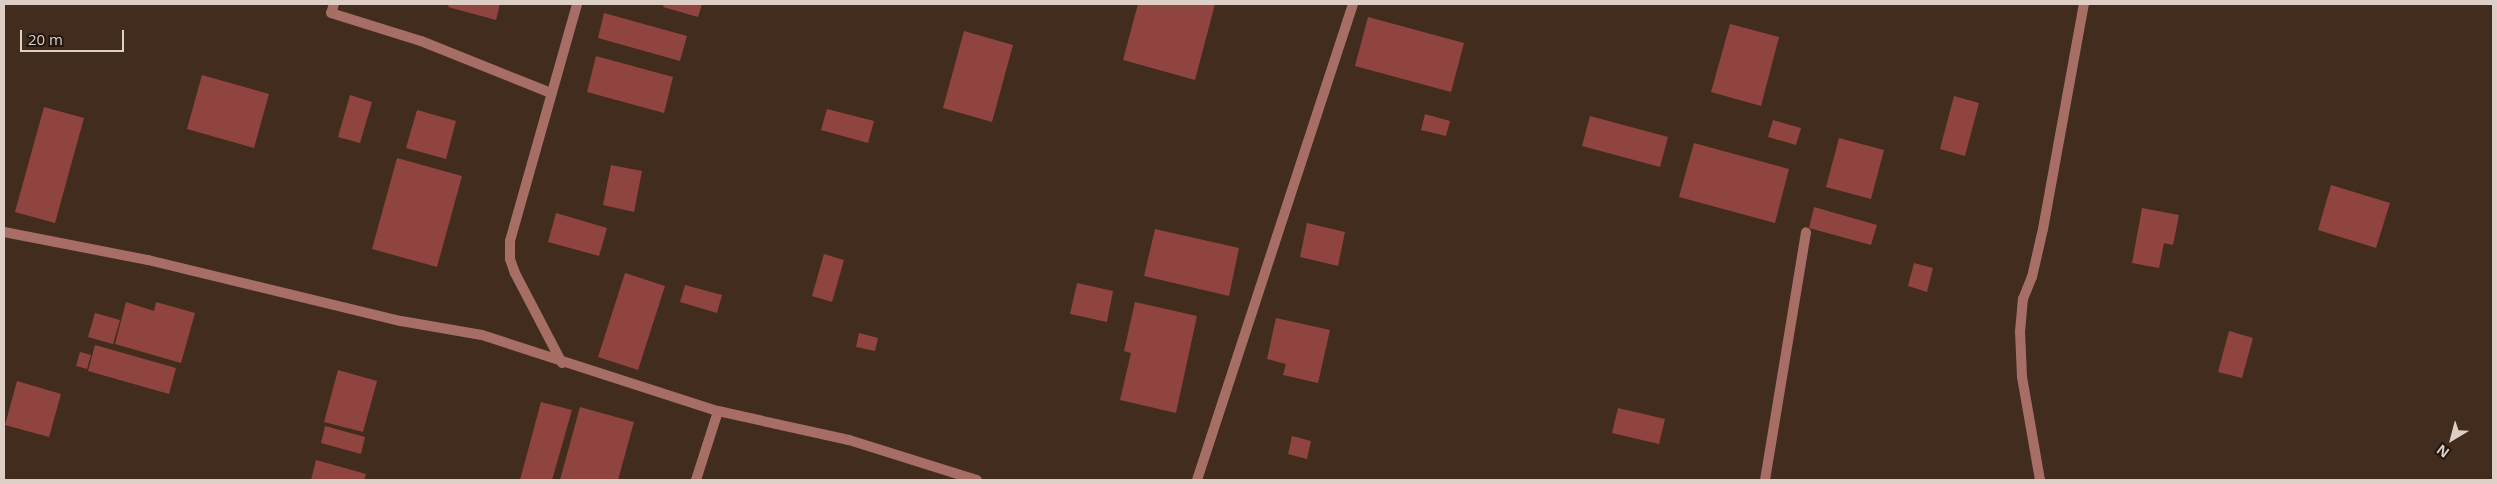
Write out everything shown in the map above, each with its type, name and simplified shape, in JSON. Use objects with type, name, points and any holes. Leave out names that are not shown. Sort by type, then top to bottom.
[{"type":"street","points":[[334,4],[331,13],[420,41],[551,93]]},
{"type":"street","points":[[562,363],[510,259],[510,241],[576,4]]},
{"type":"street","points":[[1197,480],[1353,4]]},
{"type":"street","points":[[2040,480],[2022,377],[2020,332],[2023,299],[2032,277],[2043,229],[2084,4]]},
{"type":"street","points":[[4,232],[148,260],[401,321],[482,335],[562,363],[718,411],[849,440],[943,476],[976,480]]},
{"type":"street","points":[[1765,480],[1806,232]]},
{"type":"street","points":[[696,480],[718,411]]},
{"type":"building","points":[[449,4],[500,4],[496,20],[448,7]]},
{"type":"building","points":[[664,4],[702,4],[698,17],[663,7]]},
{"type":"building","points":[[1138,4],[1215,4],[1195,80],[1123,60]]},
{"type":"building","points":[[604,13],[687,36],[680,61],[598,38]]},
{"type":"building","points":[[1368,17],[1464,43],[1451,92],[1355,66]]},
{"type":"building","points":[[1730,24],[1779,37],[1761,106],[1711,92]]},
{"type":"building","points":[[964,31],[1013,45],[992,122],[943,108]]},
{"type":"building","points":[[596,56],[673,77],[664,113],[587,92]]},
{"type":"building","points":[[202,75],[269,94],[254,148],[187,129]]},
{"type":"building","points":[[350,95],[372,102],[360,143],[338,137]]},
{"type":"building","points":[[1954,96],[1979,103],[1965,156],[1940,149]]},
{"type":"building","points":[[44,107],[84,118],[55,223],[15,212]]},
{"type":"building","points":[[827,109],[874,121],[868,143],[821,130]]},
{"type":"building","points":[[417,110],[456,121],[446,159],[406,148]]},
{"type":"building","points":[[1425,114],[1450,121],[1446,136],[1421,130]]},
{"type":"building","points":[[1590,116],[1668,137],[1660,167],[1582,146]]},
{"type":"building","points":[[1773,120],[1801,128],[1796,145],[1768,137]]},
{"type":"building","points":[[1839,138],[1884,150],[1871,199],[1826,187]]},
{"type":"building","points":[[1694,143],[1789,169],[1775,223],[1679,197]]},
{"type":"building","points":[[397,158],[462,176],[437,267],[372,249]]},
{"type":"building","points":[[611,165],[642,171],[634,212],[603,205]]},
{"type":"building","points":[[2331,185],[2390,203],[2376,248],[2318,230]]},
{"type":"building","points":[[1814,207],[1877,225],[1871,245],[1809,228]]},
{"type":"building","points":[[2142,208],[2179,215],[2173,245],[2164,243],[2159,268],[2132,263]]},
{"type":"building","points":[[556,213],[607,228],[599,256],[548,242]]},
{"type":"building","points":[[1307,223],[1345,232],[1338,266],[1300,257]]},
{"type":"building","points":[[1155,229],[1239,248],[1229,296],[1144,276]]},
{"type":"building","points":[[824,254],[844,260],[832,302],[812,296]]},
{"type":"building","points":[[1914,263],[1933,268],[1927,292],[1908,286]]},
{"type":"building","points":[[625,273],[665,286],[638,370],[598,357]]},
{"type":"building","points":[[1077,283],[1113,291],[1107,322],[1070,314]]},
{"type":"building","points":[[685,285],[722,295],[717,313],[680,302]]},
{"type":"building","points":[[126,302],[154,311],[156,302],[195,313],[181,363],[115,344]]},
{"type":"building","points":[[1135,302],[1197,316],[1176,413],[1120,400],[1131,353],[1124,351]]},
{"type":"building","points":[[95,313],[120,320],[113,344],[88,337]]},
{"type":"building","points":[[1276,318],[1330,330],[1318,383],[1283,375],[1286,364],[1267,359]]},
{"type":"building","points":[[2229,331],[2253,338],[2242,378],[2218,372]]},
{"type":"building","points":[[859,333],[878,338],[875,351],[856,347]]},
{"type":"building","points":[[95,345],[176,368],[169,394],[88,371]]},
{"type":"building","points":[[80,352],[91,355],[87,369],[76,366]]},
{"type":"building","points":[[338,370],[377,381],[363,432],[324,422]]},
{"type":"building","points":[[17,381],[61,394],[49,437],[5,425]]},
{"type":"building","points":[[541,402],[572,410],[552,480],[520,480]]},
{"type":"building","points":[[580,407],[634,422],[618,480],[560,480]]},
{"type":"building","points":[[1618,408],[1665,419],[1659,444],[1612,433]]},
{"type":"building","points":[[325,426],[365,437],[361,454],[321,443]]},
{"type":"building","points":[[1292,436],[1311,441],[1307,459],[1288,454]]},
{"type":"building","points":[[316,460],[366,474],[364,480],[311,480]]}]
